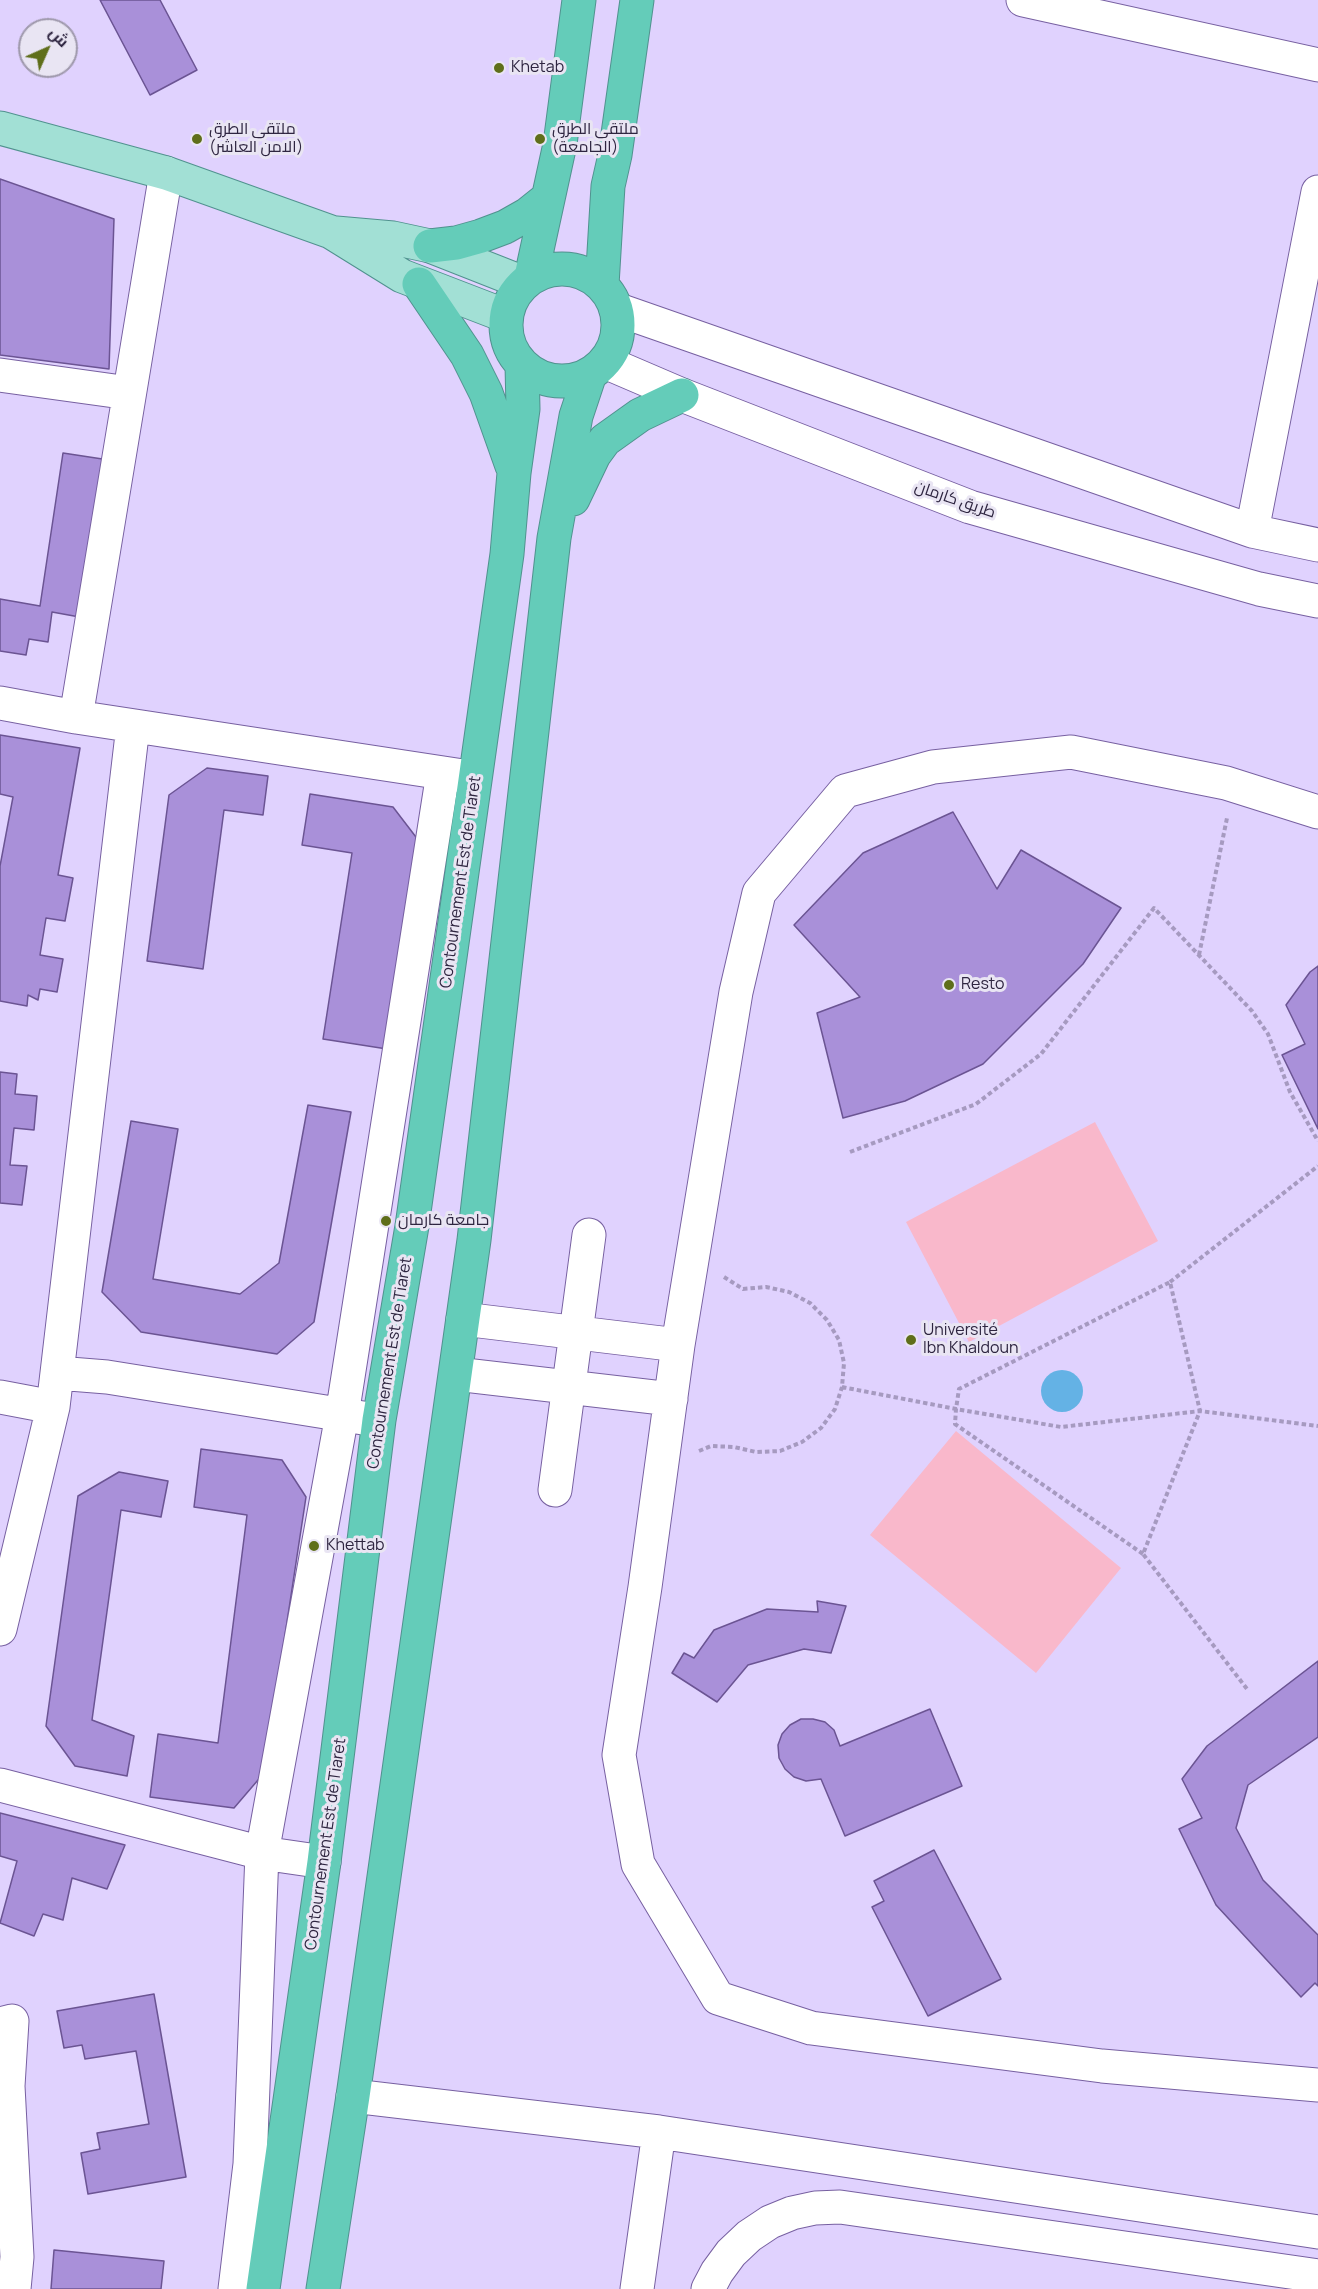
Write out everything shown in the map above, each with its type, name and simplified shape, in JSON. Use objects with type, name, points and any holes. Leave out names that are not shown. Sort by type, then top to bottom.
[{"type":"highway","points":[[528,280],[560,144],[579,0]]},
{"type":"highway","points":[[323,2289],[353,2096],[474,1240],[554,538],[576,416],[597,368],[614,346],[618,328],[609,297],[608,186],[615,155],[637,0]]},
{"type":"highway","points":[[430,246],[456,243],[497,230],[528,214],[548,198]]},
{"type":"highway","points":[[597,368],[573,381],[555,381],[537,376],[522,365],[512,350],[506,334],[506,316],[510,301],[528,280],[549,270],[568,268],[586,274],[609,297]]},
{"type":"highway","points":[[419,284],[467,355],[490,403],[514,473]]},
{"type":"highway","name":"Contournement Est de Tiaret","points":[[263,2289],[324,1862],[379,1420],[412,1226],[507,554],[514,473],[523,409],[522,365]]},
{"type":"highway","points":[[554,538],[594,455],[605,440],[640,415],[682,395]]},
{"type":"main road","points":[[0,128],[166,173],[331,232],[389,269],[419,284],[506,316]]},
{"type":"main road","points":[[331,232],[393,238],[430,246],[528,280]]},
{"type":"street","points":[[1023,0],[1318,65]]},
{"type":"street","points":[[76,717],[166,173]]},
{"type":"street","points":[[1252,531],[1318,192]]},
{"type":"street","points":[[609,297],[1252,531],[1318,545]]},
{"type":"street","name":"طريق كارمان","points":[[597,368],[682,395],[970,507],[1259,589],[1318,601]]},
{"type":"street","points":[[0,375],[129,393]]},
{"type":"street","points":[[0,703],[133,726],[476,778]]},
{"type":"street","points":[[0,1629],[53,1407],[133,726]]},
{"type":"street","points":[[1318,812],[1234,786],[1071,753],[933,767],[846,791],[759,893],[736,992],[694,1246],[619,1755],[638,1864],[718,1998],[811,2028],[1102,2066],[1318,2085]]},
{"type":"street","points":[[234,2289],[250,2164],[262,1852],[342,1415],[443,773]]},
{"type":"street","points":[[555,1490],[589,1235]]},
{"type":"street","points":[[463,1319],[678,1345]]},
{"type":"street","points":[[57,1373],[107,1377],[379,1420]]},
{"type":"street","points":[[456,1374],[671,1399]]},
{"type":"street","points":[[0,1397],[53,1407]]},
{"type":"street","points":[[0,1785],[262,1852],[324,1862]]},
{"type":"street","points":[[0,2024],[12,2021],[8,2086],[17,2257],[14,2289]]},
{"type":"street","points":[[353,2096],[659,2132],[1318,2232]]},
{"type":"street","points":[[637,2289],[659,2132]]},
{"type":"street","points":[[708,2289],[731,2253],[749,2235],[770,2222],[792,2213],[840,2207],[1269,2279],[1318,2276]]},
{"type":"path","points":[[1199,956],[1234,786]]},
{"type":"path","points":[[850,1152],[976,1104],[1041,1054],[1154,908],[1252,1011],[1268,1034],[1290,1092],[1318,1141]]},
{"type":"path","points":[[1247,1689],[1143,1554],[955,1424],[956,1409],[959,1389],[1170,1282],[1318,1166]]},
{"type":"path","points":[[661,1476],[685,1456],[711,1446],[756,1452],[780,1451],[802,1442],[821,1428],[835,1409],[842,1387],[844,1363],[839,1340],[827,1320],[810,1303],[789,1292],[766,1287],[743,1289],[713,1270],[694,1246]]},
{"type":"path","points":[[1143,1554],[1200,1411],[1170,1282]]},
{"type":"path","points":[[842,1387],[1061,1427],[1200,1411],[1318,1426]]},
{"type":"shaded area","points":[[1095,1122],[1158,1241],[969,1342],[906,1222]]},
{"type":"shaded area","points":[[956,1431],[1121,1568],[1036,1673],[870,1535]]},
{"type":"water","points":[[1062,1370],[1070,1371],[1077,1376],[1082,1383],[1082,1399],[1077,1406],[1070,1411],[1062,1412],[1054,1411],[1047,1406],[1042,1399],[1041,1391],[1042,1383],[1047,1376],[1054,1371]]},
{"type":"building","points":[[100,0],[160,0],[197,70],[150,95]]},
{"type":"building","points":[[0,179],[114,219],[109,369],[0,355]]},
{"type":"building","points":[[63,453],[109,460],[85,618],[52,612],[48,642],[29,639],[26,655],[0,651],[0,599],[40,606]]},
{"type":"building","points":[[0,735],[80,748],[58,875],[73,878],[65,921],[46,918],[40,955],[63,959],[57,992],[40,989],[38,1000],[28,995],[27,1006],[0,1001],[0,866],[13,797],[0,794]]},
{"type":"building","points":[[207,768],[268,776],[263,815],[224,810],[203,969],[147,961],[169,795]]},
{"type":"building","points":[[310,794],[393,807],[419,841],[387,1049],[323,1039],[352,853],[302,845]]},
{"type":"building","points":[[953,812],[997,889],[1021,850],[1121,908],[1083,964],[983,1064],[905,1101],[843,1118],[817,1013],[860,997],[794,925],[863,853]]},
{"type":"building","points":[[1318,966],[1318,1129],[1282,1055],[1305,1044],[1286,1005],[1310,972]]},
{"type":"building","points":[[0,1072],[17,1074],[15,1094],[37,1096],[34,1130],[14,1128],[10,1165],[27,1166],[22,1205],[0,1203]]},
{"type":"building","points":[[308,1105],[351,1112],[314,1322],[277,1354],[141,1332],[102,1292],[131,1121],[178,1129],[153,1279],[240,1294],[279,1263]]},
{"type":"building","points":[[201,1449],[282,1460],[306,1497],[264,1773],[234,1808],[150,1797],[158,1734],[218,1743],[247,1515],[194,1507]]},
{"type":"building","points":[[119,1472],[168,1481],[161,1517],[121,1510],[92,1720],[134,1736],[127,1776],[75,1766],[46,1726],[78,1496]]},
{"type":"building","points":[[817,1601],[846,1606],[831,1653],[804,1649],[748,1665],[717,1702],[672,1673],[684,1653],[694,1658],[714,1630],[767,1609],[818,1612]]},
{"type":"building","points":[[1318,1661],[1318,1737],[1248,1785],[1236,1828],[1263,1880],[1318,1935],[1318,1986],[1315,1983],[1301,1997],[1216,1905],[1179,1829],[1202,1818],[1182,1779],[1207,1746]]},
{"type":"building","points":[[930,1709],[962,1786],[845,1836],[821,1779],[806,1781],[794,1777],[785,1769],[779,1758],[778,1745],[782,1734],[790,1725],[801,1719],[825,1722],[834,1730],[840,1746]]},
{"type":"building","points":[[0,1813],[125,1845],[107,1889],[72,1878],[63,1920],[43,1914],[34,1936],[0,1923],[17,1861],[0,1856]]},
{"type":"building","points":[[934,1850],[1001,1979],[928,2016],[872,1907],[884,1901],[874,1881]]},
{"type":"building","points":[[154,1994],[186,2177],[88,2194],[81,2153],[100,2149],[97,2133],[149,2124],[136,2051],[85,2059],[82,2045],[64,2048],[57,2011]]},
{"type":"building","points":[[54,2250],[164,2261],[161,2289],[51,2289]]},
{"type":"place","name":"Khetab","points":[[499,68]]},
{"type":"place","name":"ملتقى الطرق (الامن العاشر)","points":[[197,139]]},
{"type":"place","name":"ملتقى الطرق (الجامعة)","points":[[540,139]]},
{"type":"place","name":"Resto","points":[[949,985]]},
{"type":"place","name":"جامعة كارمان","points":[[386,1221]]},
{"type":"place","name":"Université Ibn Khaldoun","points":[[911,1340]]},
{"type":"place","name":"Khettab","points":[[314,1546]]}]
